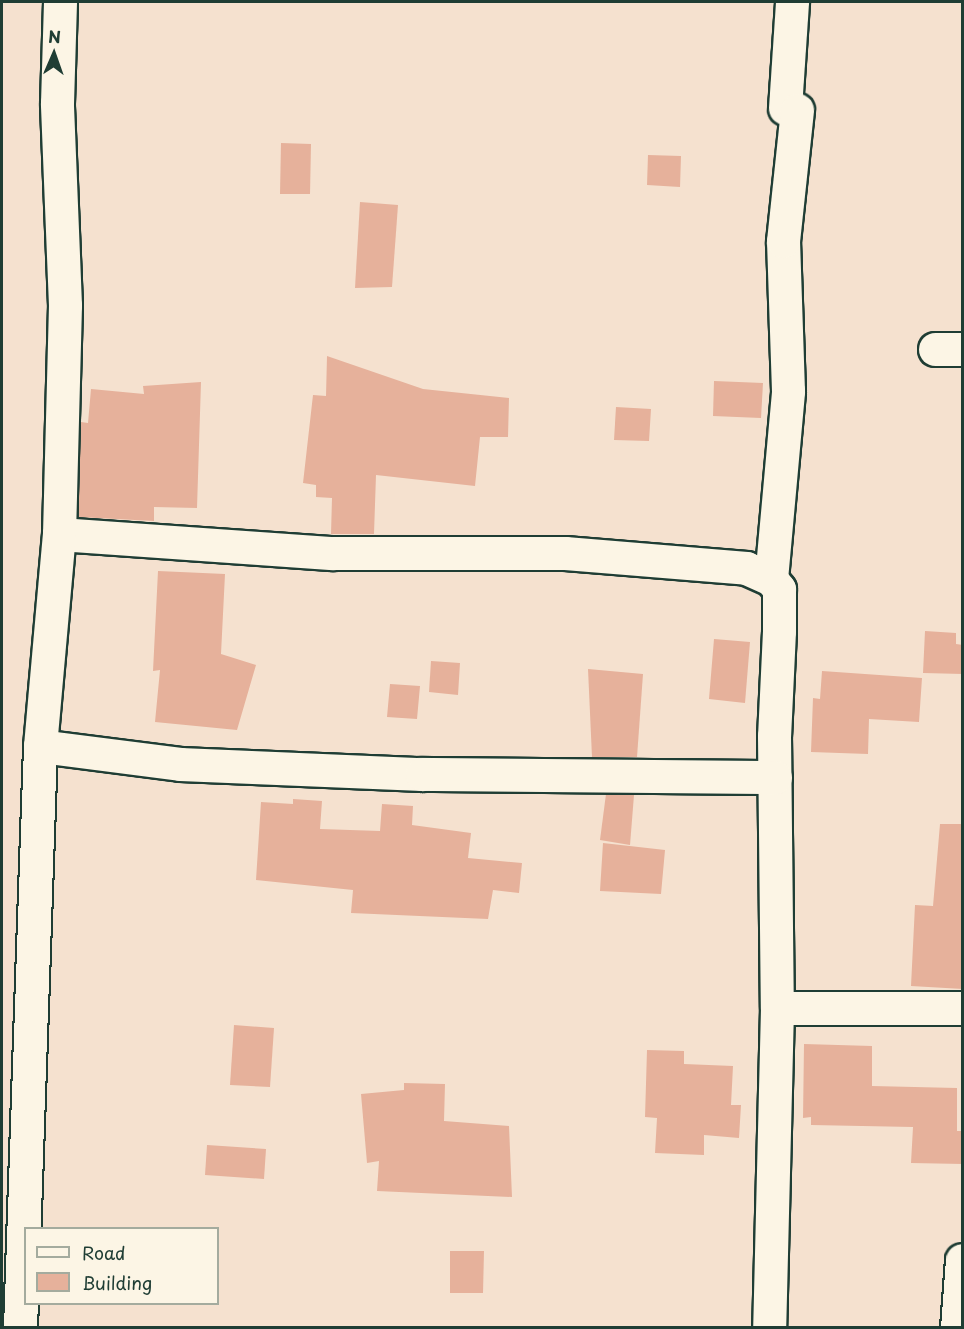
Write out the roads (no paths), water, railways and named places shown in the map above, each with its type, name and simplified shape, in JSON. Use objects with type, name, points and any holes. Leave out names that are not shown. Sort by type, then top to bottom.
[{"type":"street","points":[[24,1227],[40,746],[59,534],[65,305],[57,103],[60,2]]},
{"type":"street","points":[[771,579],[788,391],[783,242],[791,109],[792,2]]},
{"type":"street","points":[[59,534],[333,553],[565,553],[746,568],[771,579],[779,589],[775,777],[777,1008],[770,1328]]},
{"type":"street","points":[[40,746],[238,766],[422,774],[775,777]]},
{"type":"street","points":[[777,1008],[963,1008]]},
{"type":"street","points":[[20,1328],[24,1229]]},
{"type":"street","points":[[957,1328],[963,1260]]},
{"type":"street","points":[[2,1319],[22,1289]]}]
